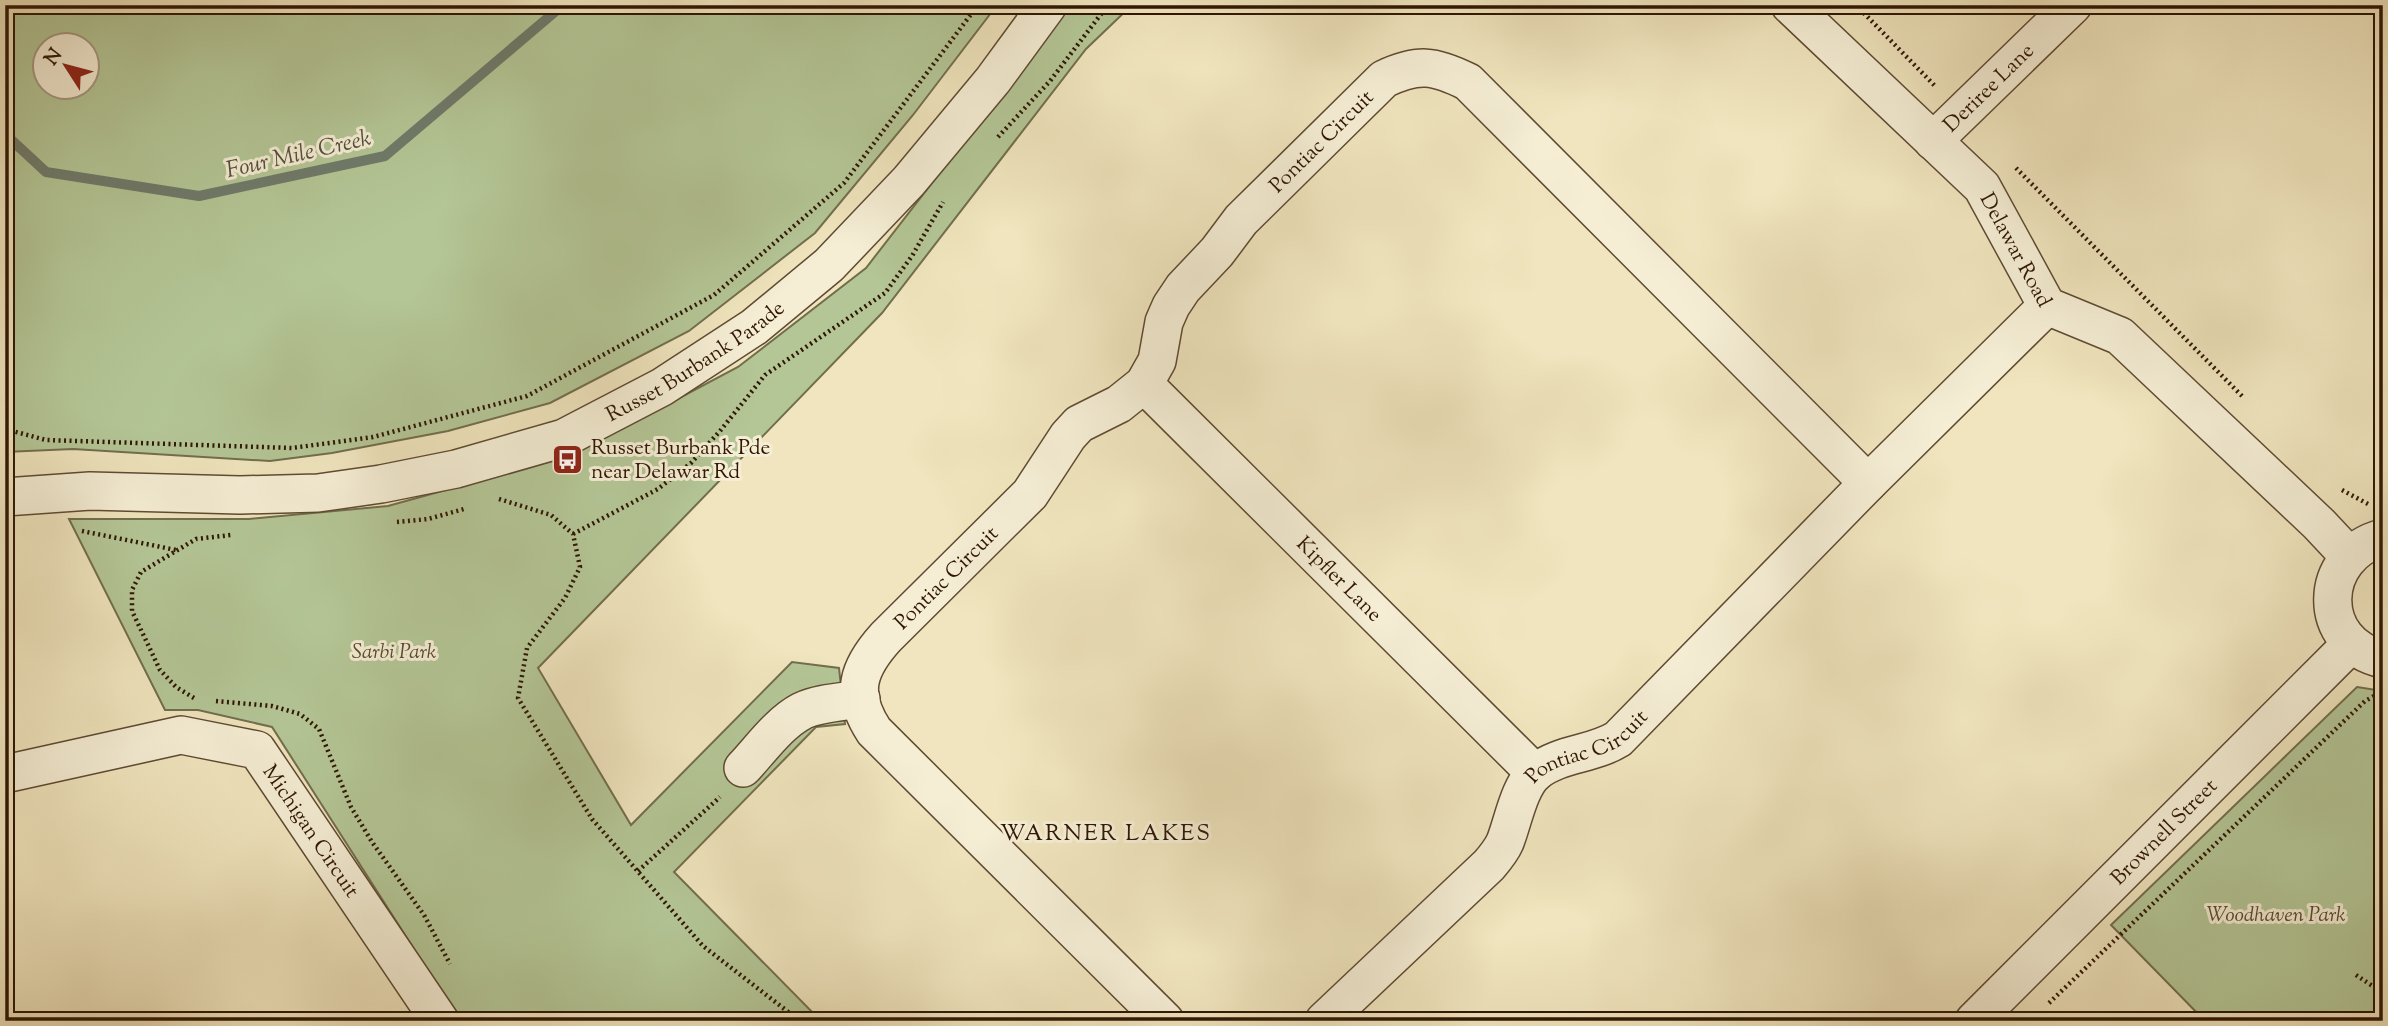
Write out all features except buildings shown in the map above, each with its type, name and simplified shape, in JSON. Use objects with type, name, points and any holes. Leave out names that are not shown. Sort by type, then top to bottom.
[{"type":"street","name":"Russet Burbank Parade","points":[[5,497],[90,491],[240,495],[318,493],[456,469],[564,438],[662,387],[754,327],[829,265],[909,181],[993,80],[1048,5]]},
{"type":"street","name":"Delawar Road","points":[[1790,5],[1982,187],[2047,306],[2120,336],[2319,524],[2349,556]]},
{"type":"street","name":"Deriree Lane","points":[[1933,141],[2073,5]]},
{"type":"street","name":"Pontiac Circuit","points":[[1165,1021],[874,731],[865,717],[859,675],[871,654],[1030,494],[1068,436],[1079,424],[1119,404],[1144,384],[1157,361],[1164,322],[1183,288],[1217,252],[1241,220],[1384,79],[1404,69],[1425,66],[1444,70],[1468,82],[1868,483]]},
{"type":"street","name":"Pontiac Circuit","points":[[1324,1021],[1489,865],[1503,846],[1520,798],[1535,773],[1560,759],[1602,749],[1618,739],[1868,483],[2047,306]]},
{"type":"street","name":"Kipfler Lane","points":[[1144,384],[1535,773]]},
{"type":"street","points":[[2367,651],[2337,624],[2332,601],[2336,577],[2349,556],[2367,543],[2379,521]]},
{"type":"street","name":"Brownell Street","points":[[1974,1021],[2367,651]]},
{"type":"street","points":[[743,768],[786,723],[802,711],[861,699]]},
{"type":"street","name":"Michigan Circuit","points":[[5,774],[181,735],[257,750],[440,1021]]},
{"type":"path","points":[[5,429],[46,439],[292,448],[373,437],[527,396],[713,295],[844,183],[978,5]]},
{"type":"path","points":[[1856,5],[1962,113]]},
{"type":"path","points":[[2011,162],[2245,398]]},
{"type":"path","points":[[2339,489],[2366,503],[2379,521]]},
{"type":"path","points":[[489,501],[502,498],[551,515],[573,534],[580,567],[565,598],[527,648],[518,698],[592,819],[638,872],[703,946],[800,1021]]},
{"type":"path","points":[[388,523],[428,519],[465,508]]},
{"type":"path","points":[[73,529],[178,550]]},
{"type":"path","points":[[202,700],[194,699],[176,687],[160,670],[131,611],[132,590],[141,572],[196,539],[234,535]]},
{"type":"path","points":[[2041,1011],[2365,701],[2383,693]]},
{"type":"path","points":[[210,701],[272,706],[300,714],[319,729],[351,807],[372,842],[424,915],[455,974]]},
{"type":"path","points":[[638,872],[731,787],[743,768]]},
{"type":"path","points":[[2356,975],[2383,993]]},
{"type":"green space","points":[[5,5],[997,5],[913,115],[815,233],[689,331],[550,403],[448,431],[332,453],[270,461],[73,449],[5,452]]},
{"type":"green space","name":"Sarbi Park","points":[[1070,5],[1132,5],[1086,49],[882,313],[538,668],[631,825],[792,662],[839,668],[845,724],[816,727],[674,872],[821,1021],[460,1021],[272,727],[198,710],[165,710],[69,519],[249,519],[388,506],[572,455],[738,367],[866,268]]},
{"type":"green space","name":"Woodhaven Park","points":[[2357,687],[2383,691],[2383,1021],[2205,1021],[2111,925]]},
{"type":"waterway","name":"Four Mile Creek","points":[[5,134],[46,172],[199,196],[385,156],[563,5]]},
{"type":"place","name":"Russet Burbank Pde near Delawar Rd","points":[[568,459]]},
{"type":"district","name":"WARNER LAKES","points":[[1106,832]]}]
